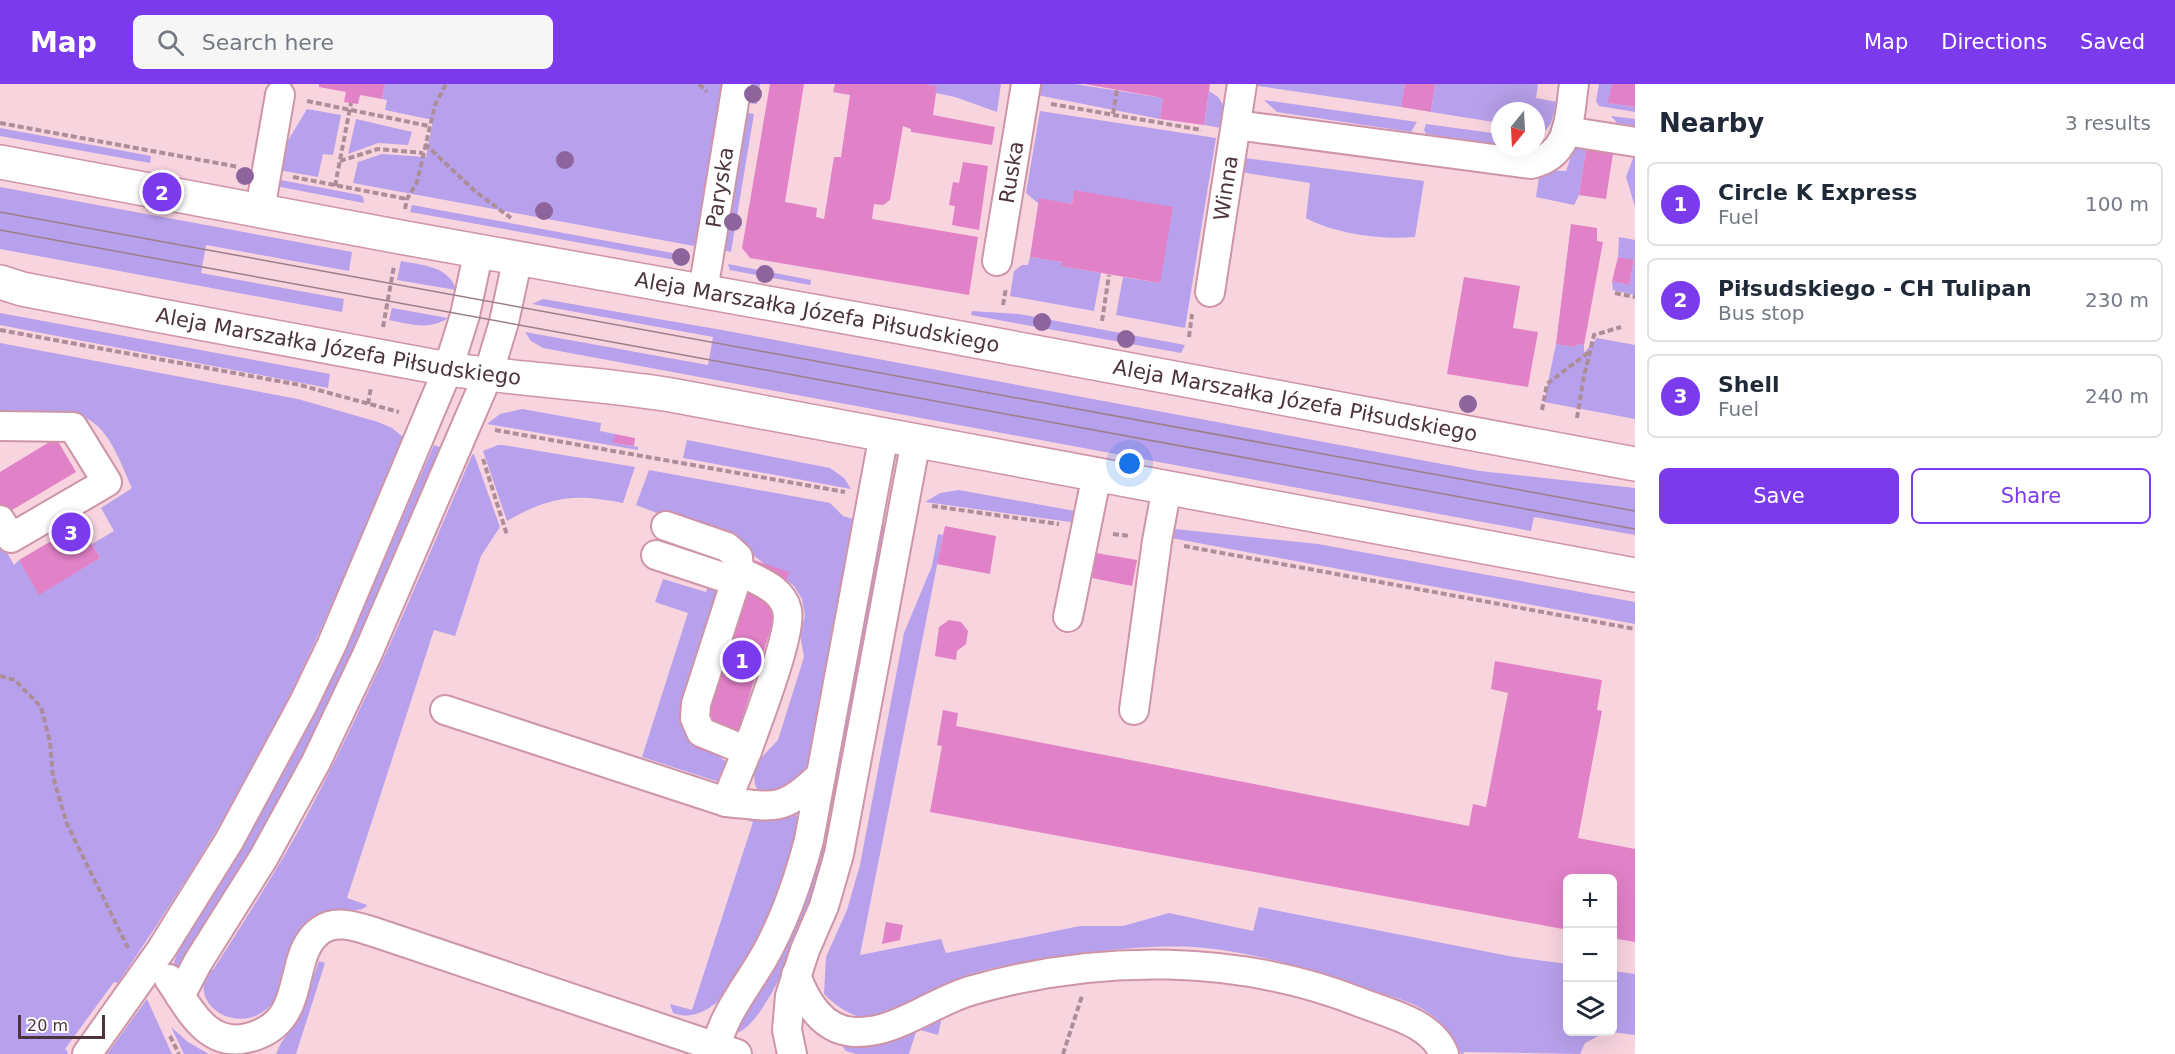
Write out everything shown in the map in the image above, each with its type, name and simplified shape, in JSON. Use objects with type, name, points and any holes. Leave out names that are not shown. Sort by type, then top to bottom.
[{"type":"main road","name":"Aleja Marszałka Józefa Piłsudskiego","points":[[0,162],[1635,464]]},
{"type":"main road","name":"Aleja Marszałka Józefa Piłsudskiego","points":[[0,282],[22,289],[448,369],[488,375],[622,387],[1635,575]]},
{"type":"street","name":"Paryska","points":[[704,291],[737,84]]},
{"type":"street","name":"Ruska","points":[[997,261],[1026,84]]},
{"type":"street","name":"Winna","points":[[1202,301],[1242,84]]},
{"type":"street","points":[[1236,125],[1531,164],[1551,157],[1561,146],[1566,131],[1574,84]]},
{"type":"street","points":[[260,210],[280,95]]},
{"type":"street","points":[[1566,131],[1635,142]]},
{"type":"street","points":[[87,1054],[161,950],[229,841],[303,704],[332,644],[448,369],[465,315],[479,250]]},
{"type":"street","points":[[180,996],[198,962],[264,857],[327,741],[391,602],[488,375],[504,322],[518,257]]},
{"type":"street","points":[[0,426],[73,427],[107,482],[11,538],[0,520]]},
{"type":"street","points":[[161,950],[161,963],[167,976],[194,1018],[209,1030],[243,1047],[253,1037],[270,1029],[283,1016],[305,953],[321,930],[344,925],[385,936],[726,1051],[725,1018],[763,958],[789,906],[806,850],[884,434]]},
{"type":"street","points":[[792,1054],[787,1030],[787,1014],[796,975],[833,880],[916,440]]},
{"type":"street","points":[[1068,617],[1097,474]]},
{"type":"street","points":[[1134,710],[1157,541],[1167,487]]},
{"type":"street","points":[[666,526],[727,547],[738,557],[737,576],[696,704],[695,718],[701,732],[747,751]]},
{"type":"street","points":[[656,555],[737,576],[776,591],[788,610],[786,634],[747,751],[726,802]]},
{"type":"street","points":[[445,710],[726,802],[782,805],[803,793],[821,775]]},
{"type":"street","points":[[796,975],[802,992],[822,1019],[835,1028],[851,1032],[870,1032],[890,1026],[962,993],[1044,974],[1092,967],[1208,966],[1278,977],[1345,996],[1412,1022],[1429,1033],[1442,1048],[1444,1054]]},
{"type":"path","points":[[368,404],[407,199],[417,182],[435,105],[447,84]]},
{"type":"path","points":[[1113,114],[1117,90]]},
{"type":"path","points":[[280,95],[429,126]]},
{"type":"path","points":[[335,186],[351,103]]},
{"type":"path","points":[[1059,105],[1202,130]]},
{"type":"path","points":[[0,123],[407,199]]},
{"type":"path","points":[[425,144],[477,192],[511,218]]},
{"type":"path","points":[[340,161],[378,149],[423,153]]},
{"type":"path","points":[[1102,321],[1109,275]]},
{"type":"path","points":[[1615,293],[1635,297]]},
{"type":"path","points":[[1189,338],[1202,301]]},
{"type":"path","points":[[1577,418],[1594,335],[1621,327]]},
{"type":"path","points":[[0,330],[300,386],[402,413]]},
{"type":"path","points":[[1542,410],[1546,384],[1590,352]]},
{"type":"path","points":[[485,428],[856,494]]},
{"type":"path","points":[[481,450],[507,535]]},
{"type":"path","points":[[930,506],[1157,541],[1635,629]]},
{"type":"path","points":[[0,676],[15,680],[40,707],[50,742],[53,777],[66,824],[143,976]]},
{"type":"path","points":[[1063,1054],[1092,967]]},
{"type":"shaded area","points":[[385,84],[724,84],[699,236],[694,246],[353,183],[358,162],[382,154],[426,157],[433,120],[385,110],[387,100],[382,99]]},
{"type":"shaded area","points":[[750,84],[760,84],[757,104],[746,103]]},
{"type":"shaded area","points":[[923,84],[1001,84],[997,112],[955,97],[936,93]]},
{"type":"shaded area","points":[[1034,84],[1075,84],[1163,98],[1160,119],[1032,94]]},
{"type":"shaded area","points":[[1258,84],[1405,84],[1401,107],[1258,86]]},
{"type":"shaded area","points":[[1435,84],[1538,84],[1536,98],[1557,102],[1551,123],[1546,130],[1545,102],[1491,102],[1491,122],[1431,112]]},
{"type":"shaded area","points":[[1599,84],[1612,84],[1609,103],[1635,107],[1635,112],[1599,106],[1596,101]]},
{"type":"shaded area","points":[[1209,91],[1218,97],[1230,115],[1227,129],[1204,125]]},
{"type":"shaded area","points":[[1264,100],[1417,122],[1411,132],[1277,112]]},
{"type":"shaded area","points":[[307,109],[341,115],[333,155],[323,154],[318,177],[273,169],[272,167]]},
{"type":"shaded area","points":[[1040,111],[1216,138],[1185,328],[1116,315],[1123,277],[1160,283],[1074,191],[1072,204],[1040,199],[1039,204],[1026,193]]},
{"type":"shaded area","points":[[748,113],[754,114],[731,252],[723,250],[743,120]]},
{"type":"shaded area","points":[[1611,116],[1635,119],[1635,132],[1623,130]]},
{"type":"shaded area","points":[[356,119],[412,132],[408,145],[378,143],[348,154]]},
{"type":"shaded area","points":[[1426,124],[1491,133],[1491,144],[1426,134],[1424,130]]},
{"type":"shaded area","points":[[0,128],[151,156],[150,163],[0,136]]},
{"type":"shaded area","points":[[1575,145],[1614,146],[1613,153],[1586,150],[1579,195],[1574,205],[1536,197],[1540,170],[1566,171]]},
{"type":"shaded area","points":[[1635,153],[1635,207],[1626,177]]},
{"type":"shaded area","points":[[1244,158],[1424,181],[1415,237],[1388,238],[1359,235],[1318,224],[1306,218],[1310,183],[1240,172]]},
{"type":"shaded area","points":[[275,179],[360,195],[364,203],[270,185]]},
{"type":"shaded area","points":[[0,187],[352,252],[349,271],[206,245],[201,273],[344,299],[342,312],[0,249]]},
{"type":"shaded area","points":[[412,205],[689,256],[686,262],[410,212]]},
{"type":"shaded area","points":[[1619,237],[1635,240],[1635,295],[1613,290],[1612,281],[1629,285],[1634,261],[1618,257]]},
{"type":"shaded area","points":[[1030,257],[1062,262],[1062,266],[1101,273],[1094,311],[1010,296],[1014,271],[1022,265],[1028,265]]},
{"type":"shaded area","points":[[401,261],[441,271],[453,282],[456,290],[397,280]]},
{"type":"shaded area","points":[[728,264],[811,280],[810,285],[730,270]]},
{"type":"shaded area","points":[[543,299],[722,330],[1480,471],[1635,488],[1635,535],[1534,517],[1531,531],[543,348],[531,341],[525,332],[708,365],[713,337],[532,304]]},
{"type":"shaded area","points":[[392,308],[448,318],[434,324],[412,325],[389,320]]},
{"type":"shaded area","points":[[972,311],[1019,314],[1185,345],[1181,353],[971,315]]},
{"type":"shaded area","points":[[0,313],[330,374],[328,388],[0,325]]},
{"type":"shaded area","points":[[1597,338],[1635,345],[1635,419],[1544,402],[1556,344],[1576,347],[1577,344],[1584,345],[1584,353]]},
{"type":"shaded area","points":[[0,343],[298,399],[378,422],[392,428],[403,437],[317,637],[268,739],[207,846],[163,915],[118,983],[114,982],[65,1049],[67,1054],[0,1054],[0,540],[14,565],[19,560],[39,594],[100,558],[92,544],[114,531],[101,508],[132,488],[106,436],[90,420],[80,416],[0,415]]},
{"type":"shaded area","points":[[522,409],[601,423],[600,431],[615,434],[614,443],[638,447],[638,450],[487,424],[500,414]]},
{"type":"shaded area","points":[[687,440],[830,468],[844,478],[851,489],[683,458]]},
{"type":"shaded area","points":[[434,445],[442,448],[370,615],[313,738],[255,846],[187,955],[176,968],[173,965],[178,952],[270,798],[303,736],[361,612]]},
{"type":"shaded area","points":[[498,445],[635,467],[623,503],[590,498],[563,499],[537,506],[507,521],[483,451]]},
{"type":"shaded area","points":[[474,454],[500,527],[481,556],[455,636],[434,630],[347,898],[367,905],[360,910],[333,910],[321,913],[306,923],[293,941],[275,999],[264,1011],[250,1018],[223,1015],[212,1007],[205,996],[204,983],[210,968],[213,970],[254,905],[318,794],[379,668]]},
{"type":"shaded area","points":[[649,470],[830,503],[843,516],[856,520],[809,767],[784,794],[759,792],[755,785],[754,774],[758,761],[778,740],[804,657],[800,634],[805,616],[802,599],[794,586],[738,544],[636,505]]},
{"type":"shaded area","points":[[959,490],[1075,511],[1078,523],[925,502],[940,493]]},
{"type":"shaded area","points":[[882,525],[890,526],[826,862],[803,928],[777,983],[750,1024],[737,1033],[733,1027],[775,965],[795,928],[816,869]]},
{"type":"shaded area","points":[[1175,529],[1318,544],[1635,602],[1635,624],[1171,538]]},
{"type":"shaded area","points":[[938,534],[943,535],[860,955],[941,939],[946,953],[1080,926],[1123,926],[1169,913],[1253,931],[1259,907],[1514,957],[1563,963],[1563,1036],[1598,1036],[1585,1043],[1580,1054],[1463,1052],[1464,1054],[1461,1054],[1441,1024],[1417,1006],[1281,962],[1224,950],[1185,947],[1096,952],[989,969],[945,984],[876,1018],[854,1015],[835,1004],[824,994],[826,957],[847,910],[860,865],[904,633],[932,566]]},
{"type":"shaded area","points":[[663,579],[706,592],[710,580],[719,588],[693,736],[729,764],[722,783],[642,757],[688,613],[655,602]]},
{"type":"shaded area","points":[[794,812],[798,819],[798,826],[790,860],[771,912],[745,961],[724,994],[711,1007],[690,1015],[673,1013],[670,1004],[692,1010],[753,822],[739,817]]},
{"type":"shaded area","points":[[319,961],[325,963],[296,1054],[276,1054],[299,1017]]},
{"type":"shaded area","points":[[1617,972],[1635,974],[1635,1035],[1617,1033]]},
{"type":"shaded area","points":[[147,999],[172,1054],[107,1054]]},
{"type":"shaded area","points":[[940,1017],[938,1035],[917,1029],[909,1054],[856,1054],[846,1051],[835,1036]]},
{"type":"shaded area","points":[[171,1027],[188,1042],[209,1054],[184,1054]]},
{"type":"building","points":[[319,84],[385,84],[382,99],[360,95],[358,104],[344,102],[346,92],[319,87]]},
{"type":"building","points":[[770,84],[804,84],[785,202],[817,208],[816,217],[824,219],[834,157],[841,157],[850,95],[833,92],[835,84],[937,86],[933,115],[995,127],[992,145],[911,132],[911,129],[903,126],[890,200],[883,205],[874,204],[872,219],[978,237],[969,295],[750,258],[742,248]]},
{"type":"building","points":[[1084,84],[1210,84],[1204,125],[1160,119],[1163,98]]},
{"type":"building","points":[[1405,84],[1435,84],[1431,112],[1401,107]]},
{"type":"building","points":[[1612,84],[1635,84],[1635,107],[1608,103]]},
{"type":"building","points":[[1586,150],[1613,153],[1606,199],[1579,195]]},
{"type":"building","points":[[963,162],[988,166],[979,230],[952,225],[955,206],[949,205],[953,182],[959,183]]},
{"type":"building","points":[[1074,190],[1173,207],[1160,283],[1061,266],[1062,262],[1030,257],[1039,198],[1072,204]]},
{"type":"building","points":[[1571,224],[1597,228],[1597,241],[1603,242],[1584,345],[1577,344],[1576,347],[1556,344]]},
{"type":"building","points":[[1618,257],[1634,260],[1629,285],[1612,281]]},
{"type":"building","points":[[1464,277],[1520,286],[1513,328],[1538,332],[1528,387],[1447,374]]},
{"type":"building","points":[[615,434],[635,438],[634,446],[613,443]]},
{"type":"building","points":[[56,438],[76,472],[2,516],[0,513],[0,472]]},
{"type":"building","points":[[80,524],[100,558],[39,595],[19,560]]},
{"type":"building","points":[[945,526],[996,536],[990,574],[937,564]]},
{"type":"building","points":[[1096,553],[1137,560],[1132,586],[1092,578]]},
{"type":"building","points":[[754,560],[789,572],[729,759],[695,748]]},
{"type":"building","points":[[949,620],[961,622],[968,631],[966,644],[957,651],[956,660],[935,656],[939,627]]},
{"type":"building","points":[[1495,661],[1602,680],[1597,710],[1602,711],[1578,838],[1635,849],[1635,942],[1617,939],[1617,874],[1563,874],[1563,929],[930,812],[942,746],[937,745],[943,710],[958,713],[956,726],[1469,826],[1473,804],[1486,807],[1508,693],[1491,689]]},
{"type":"building","points":[[886,922],[903,925],[900,940],[882,944]]},
{"type":"tram line","points":[[0,212],[1635,511]]},
{"type":"tram line","points":[[0,230],[1635,529]]},
{"type":"place","name":"Piłsudskiego - CH Tulipan","points":[[162,192]]},
{"type":"place","name":"Shell","points":[[71,532]]},
{"type":"place","name":"Circle K Express","points":[[742,660]]}]
